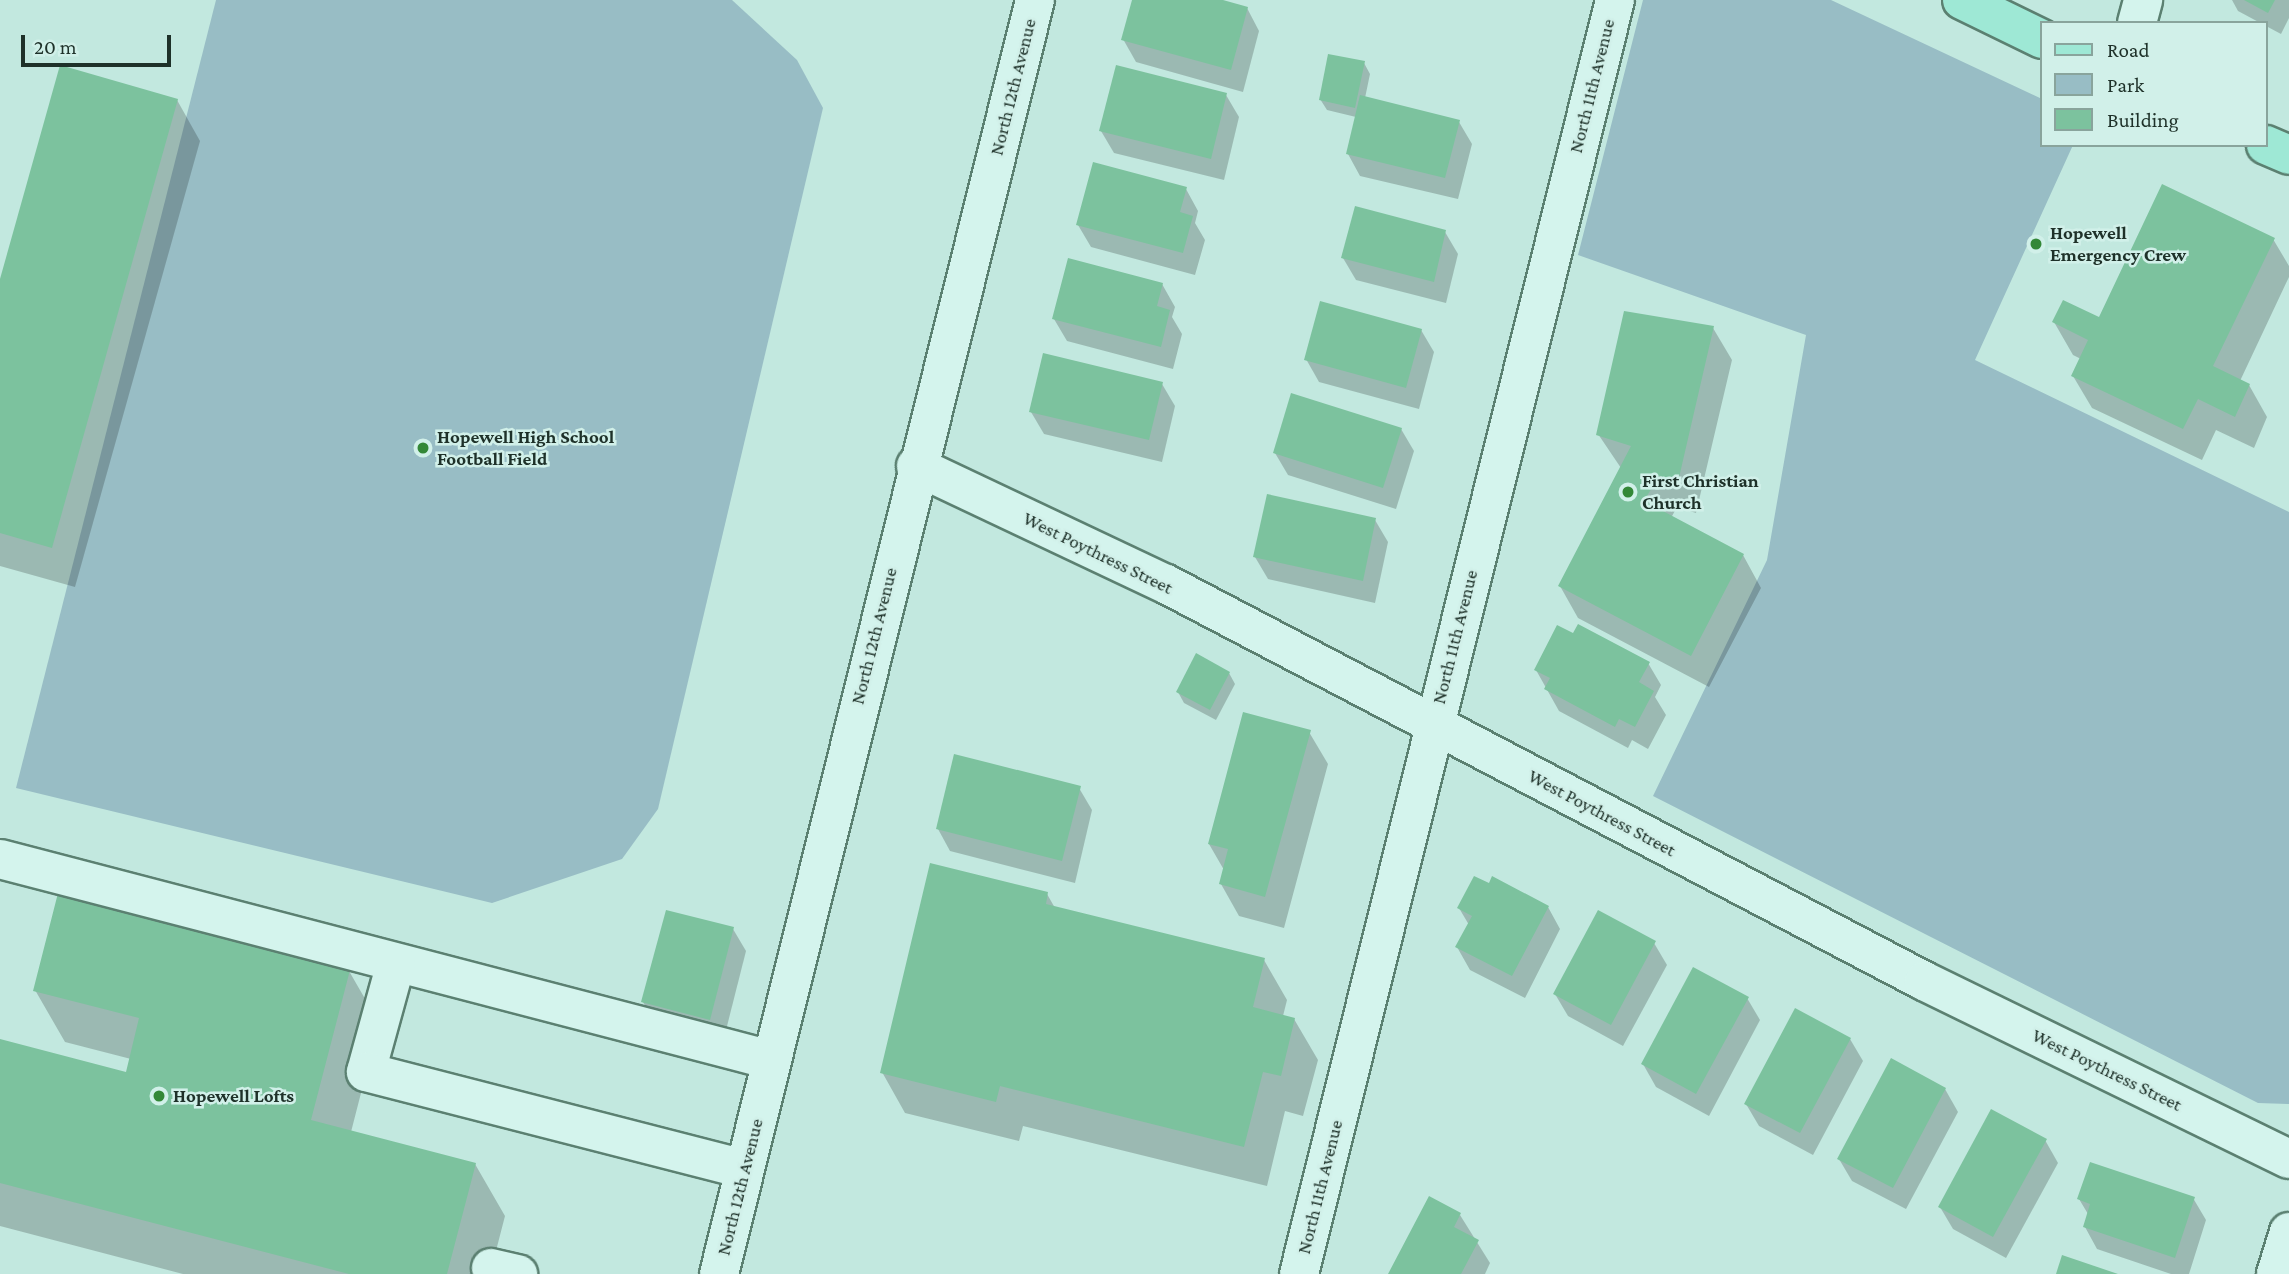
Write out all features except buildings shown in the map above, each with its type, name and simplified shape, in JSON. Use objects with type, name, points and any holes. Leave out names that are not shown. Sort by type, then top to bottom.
[{"type":"main road","points":[[1962,0],[2023,21]]},
{"type":"main road","points":[[2268,146],[2289,155]]},
{"type":"street","name":"North 12th Avenue","points":[[719,1274],[916,466],[1035,0]]},
{"type":"street","name":"North 11th Avenue","points":[[1299,1274],[1433,724],[1615,0]]},
{"type":"street","points":[[2138,21],[2144,0]]},
{"type":"street","name":"West Poythress Street","points":[[916,466],[1166,584],[1924,981],[2289,1158]]},
{"type":"street","points":[[0,859],[771,1060]]},
{"type":"street","points":[[396,963],[366,1072],[744,1169]]},
{"type":"street","points":[[2276,1274],[2289,1232]]},
{"type":"green space","name":"Hopewell High School Football Field","points":[[216,0],[732,0],[797,60],[823,108],[658,809],[622,859],[492,903],[16,788]]},
{"type":"green space","points":[[1643,0],[1831,0],[2040,98],[2040,147],[2072,147],[1975,360],[2289,512],[2289,1104],[2258,1103],[1653,796],[1767,560],[1806,335],[1578,255]]},
{"type":"place","name":"Hopewell Emergency Crew","points":[[2036,244]]},
{"type":"place","name":"Hopewell High School Football Field","points":[[423,448]]},
{"type":"place","name":"First Christian Church","points":[[1628,492]]},
{"type":"place","name":"Hopewell Lofts","points":[[159,1096]]}]
